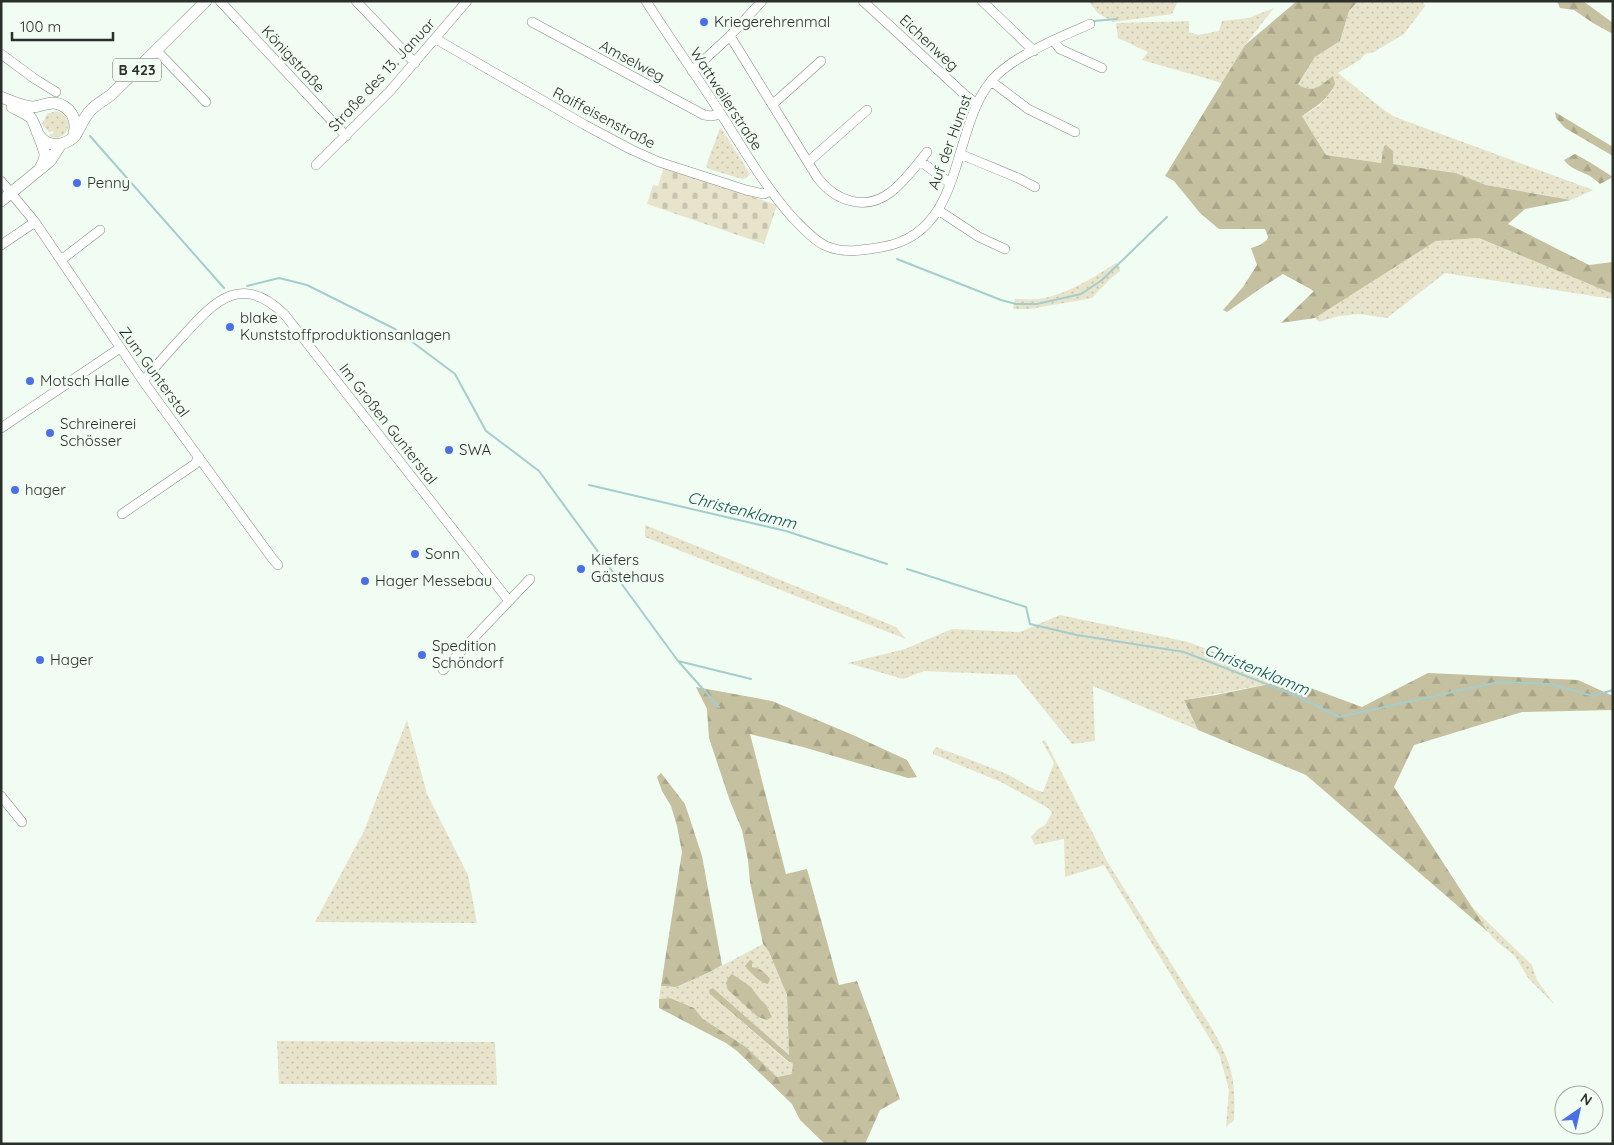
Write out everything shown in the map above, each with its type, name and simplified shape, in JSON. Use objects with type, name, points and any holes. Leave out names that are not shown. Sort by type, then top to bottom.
[{"type":"main road","name":"B 423","points":[[64,142],[74,137],[82,121],[94,107],[112,94],[206,1]]},
{"type":"main road","points":[[1,97],[32,107],[54,103],[77,109],[94,107]]},
{"type":"main road","points":[[1,97],[14,108],[31,117],[45,153],[45,158],[39,170]]},
{"type":"main road","points":[[1,202],[50,161],[74,132],[75,123],[72,114],[64,107],[44,110],[36,119],[36,129],[44,141],[48,143],[64,142]]},
{"type":"street","name":"Königstraße","points":[[220,1],[346,136]]},
{"type":"street","points":[[356,1],[415,63]]},
{"type":"street","name":"Straße des 13. Januar","points":[[316,165],[390,91],[467,1]]},
{"type":"street","name":"Wattweilerstraße","points":[[646,1],[770,191],[786,211]]},
{"type":"street","name":"Eichenweg","points":[[863,1],[977,104]]},
{"type":"street","points":[[982,1],[1034,51]]},
{"type":"street","points":[[692,70],[730,36],[761,2]]},
{"type":"street","name":"Amselweg","points":[[532,22],[704,115],[721,114]]},
{"type":"street","name":"Auf der Humst","points":[[786,211],[812,236],[825,245],[837,250],[856,251],[891,246],[906,241],[914,236],[938,210],[950,183],[977,104],[991,80],[1008,65],[1090,24]]},
{"type":"street","points":[[730,36],[808,162],[825,187],[832,193],[853,202],[878,199],[889,193],[927,152]]},
{"type":"street","name":"Raiffeisenstraße","points":[[436,39],[632,150],[659,162],[746,190],[764,194],[770,191]]},
{"type":"street","points":[[1054,41],[1060,49],[1102,68]]},
{"type":"street","points":[[157,51],[206,102]]},
{"type":"street","points":[[1,54],[56,92]]},
{"type":"street","points":[[773,104],[820,61]]},
{"type":"street","points":[[991,80],[1028,109],[1075,132]]},
{"type":"street","points":[[808,162],[866,110]]},
{"type":"street","points":[[960,154],[1036,187]]},
{"type":"street","points":[[920,161],[950,183]]},
{"type":"street","name":"Zum Gunterstal","points":[[1,181],[35,222],[143,381],[278,565]]},
{"type":"street","points":[[938,210],[968,230],[1005,249]]},
{"type":"street","points":[[1,245],[35,222]]},
{"type":"street","points":[[61,260],[100,230]]},
{"type":"street","name":"Im Großen Gunterstal","points":[[143,381],[197,320],[217,302],[245,294],[253,294],[264,298],[285,315],[509,601]]},
{"type":"street","points":[[1,428],[120,348]]},
{"type":"street","points":[[122,514],[195,464],[199,458]]},
{"type":"street","points":[[443,670],[530,580]]},
{"type":"street","points":[[1,796],[22,822]]},
{"type":"green space","points":[[1088,1],[1178,1],[1172,14],[1113,22],[1098,13]]},
{"type":"green space","points":[[1297,1],[1358,1],[1349,11],[1340,41],[1315,57],[1298,84],[1308,89],[1313,89],[1333,76],[1335,84],[1328,95],[1321,103],[1302,116],[1326,155],[1381,163],[1384,146],[1386,145],[1393,151],[1393,164],[1456,173],[1486,185],[1571,200],[1525,209],[1508,224],[1589,265],[1613,262],[1613,294],[1479,238],[1436,241],[1315,318],[1281,323],[1314,291],[1283,274],[1227,312],[1223,310],[1243,287],[1257,265],[1251,248],[1267,240],[1268,237],[1265,229],[1219,229],[1200,213],[1174,181],[1165,176],[1245,45]]},
{"type":"green space","points":[[1358,1],[1425,1],[1423,3],[1425,6],[1404,34],[1374,52],[1365,54],[1360,60],[1338,73],[1384,110],[1395,117],[1593,190],[1571,200],[1486,185],[1456,173],[1393,164],[1384,147],[1381,163],[1326,155],[1302,116],[1319,106],[1332,91],[1333,77],[1313,89],[1308,89],[1298,84],[1315,57],[1340,41],[1349,11]]},
{"type":"green space","points":[[1557,1],[1583,1],[1613,23],[1613,34],[1574,10],[1560,8]]},
{"type":"green space","points":[[1274,8],[1245,45],[1222,83],[1142,60],[1148,52],[1118,38],[1116,23],[1189,21],[1189,32],[1198,35],[1219,31],[1222,21],[1249,18]]},
{"type":"green space","points":[[56,111],[65,115],[69,124],[67,131],[63,135],[50,137],[49,135],[54,133],[53,131],[49,132],[42,124],[47,114]]},
{"type":"green space","points":[[1555,112],[1613,147],[1613,156],[1565,128],[1556,118]]},
{"type":"green space","points":[[720,128],[750,174],[746,178],[742,179],[709,169],[706,166]]},
{"type":"green space","points":[[1575,154],[1613,177],[1600,184],[1590,176],[1572,168],[1564,160]]},
{"type":"green space","points":[[664,167],[777,205],[764,244],[647,204],[653,185],[658,186]]},
{"type":"green space","points":[[1479,238],[1613,294],[1613,299],[1445,273],[1387,318],[1359,314],[1339,316],[1319,322],[1315,318],[1436,241]]},
{"type":"green space","points":[[1116,263],[1120,267],[1120,271],[1092,298],[1030,309],[1013,309],[1015,299],[1039,299],[1059,294],[1089,280]]},
{"type":"green space","points":[[645,525],[896,627],[906,639],[645,537]]},
{"type":"green space","points":[[1060,615],[1188,642],[1289,680],[1184,700],[1198,730],[1093,686],[1095,741],[1072,744],[1016,675],[924,671],[903,679],[848,663],[905,649],[952,629],[1020,632]]},
{"type":"green space","points":[[1428,673],[1578,680],[1613,696],[1613,710],[1522,712],[1414,745],[1394,787],[1488,932],[1306,775],[1198,730],[1184,700],[1289,680],[1362,707]]},
{"type":"green space","points":[[696,687],[772,701],[907,760],[917,777],[908,778],[803,747],[750,734],[786,874],[807,869],[839,985],[857,981],[900,1099],[880,1110],[865,1144],[825,1144],[800,1120],[792,1104],[737,1051],[726,1043],[659,1008],[659,999],[670,998],[694,1008],[703,1019],[746,1047],[777,1077],[792,1074],[793,1062],[789,1062],[710,994],[709,990],[713,988],[789,1055],[787,995],[769,952],[763,944],[750,882],[742,830],[730,801],[709,738],[707,709]]},
{"type":"green space","points":[[407,720],[427,794],[468,875],[477,923],[315,922],[364,831]]},
{"type":"green space","points":[[1045,740],[1108,863],[1211,1027],[1224,1051],[1231,1072],[1234,1093],[1234,1120],[1226,1127],[1229,1090],[1219,1054],[1104,865],[1065,877],[1064,839],[1035,845],[1031,837],[1038,829],[1045,825],[1052,813],[1048,808],[1001,782],[933,754],[936,747],[1009,775],[1043,792],[1054,763],[1042,741]]},
{"type":"green space","points":[[661,773],[685,804],[702,856],[722,965],[676,987],[661,986],[682,852],[671,806],[662,791],[657,777]]},
{"type":"green space","points":[[1470,905],[1532,965],[1537,980],[1554,1004],[1528,978],[1515,956],[1488,932]]},
{"type":"green space","points":[[763,944],[769,952],[787,995],[789,1056],[713,988],[710,994],[788,1062],[793,1062],[792,1074],[777,1077],[746,1047],[703,1019],[694,1008],[670,998],[659,999],[661,986],[676,987],[710,972]]},
{"type":"green space","points":[[750,960],[752,961],[752,967],[762,971],[770,979],[768,984],[758,979],[745,966]]},
{"type":"green space","points":[[732,974],[751,987],[766,1005],[772,1017],[767,1020],[758,1017],[728,990],[726,983]]},
{"type":"green space","points":[[277,1041],[495,1042],[497,1085],[279,1084]]},
{"type":"waterway","points":[[1094,21],[1117,19]]},
{"type":"waterway","points":[[90,136],[224,288]]},
{"type":"waterway","points":[[897,259],[1001,300],[1016,304],[1037,304],[1081,294],[1102,280],[1167,217]]},
{"type":"waterway","points":[[247,286],[279,278],[307,285],[395,329],[455,374],[486,431],[539,471],[678,661],[719,707]]},
{"type":"waterway","name":"Christenklamm","points":[[589,485],[786,531],[887,564]]},
{"type":"waterway","name":"Christenklamm","points":[[907,569],[1026,607],[1030,624],[1077,635],[1184,652],[1297,696],[1339,717],[1499,682],[1551,684],[1593,696],[1613,690]]},
{"type":"waterway","points":[[678,661],[751,679]]},
{"type":"place","name":"Kriegerehrenmal","points":[[704,22]]},
{"type":"place","name":"Penny","points":[[77,183]]},
{"type":"place","name":"blake Kunststoffproduktionsanlagen","points":[[230,327]]},
{"type":"place","name":"Motsch Halle","points":[[30,381]]},
{"type":"place","name":"Schreinerei Schösser","points":[[50,433]]},
{"type":"place","name":"SWA","points":[[449,450]]},
{"type":"place","name":"hager","points":[[15,490]]},
{"type":"place","name":"Sonn","points":[[415,554]]},
{"type":"place","name":"Kiefers Gästehaus","points":[[581,569]]},
{"type":"place","name":"Hager Messebau","points":[[365,581]]},
{"type":"place","name":"Spedition Schöndorf","points":[[422,655]]},
{"type":"place","name":"Hager","points":[[40,660]]}]
